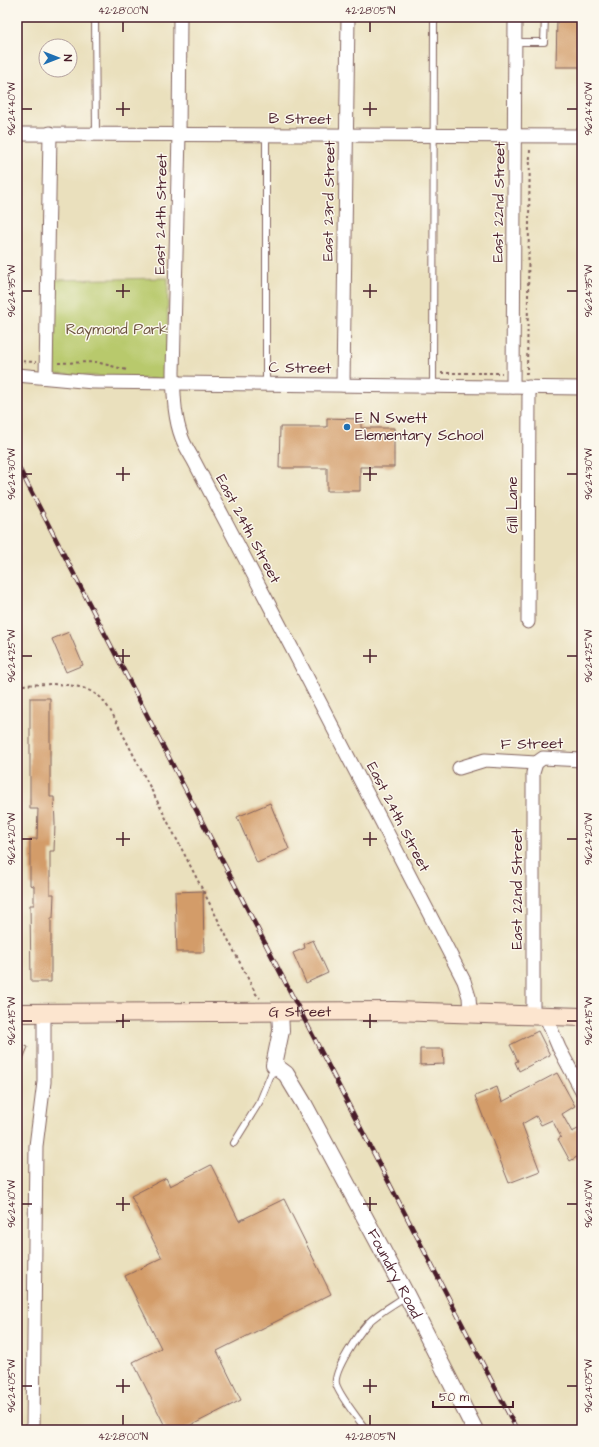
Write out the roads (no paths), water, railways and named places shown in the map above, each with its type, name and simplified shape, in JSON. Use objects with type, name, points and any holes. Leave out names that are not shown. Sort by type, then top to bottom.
[{"type":"main road","name":"G Street","points":[[17,1013],[393,1011],[582,1017]]},
{"type":"street","name":"East 24th Street","points":[[180,17],[173,399],[182,438],[305,672],[464,981],[469,997],[470,1013]]},
{"type":"street","name":"East 23rd Street","points":[[343,385],[348,17]]},
{"type":"street","name":"East 22nd Street","points":[[513,387],[515,17]]},
{"type":"street","points":[[46,378],[50,133]]},
{"type":"street","name":"B Street","points":[[17,134],[582,136]]},
{"type":"street","name":"C Street","points":[[17,375],[93,382],[582,388]]},
{"type":"street","name":"Gill Lane","points":[[528,622],[529,387]]},
{"type":"street","name":"F Street","points":[[460,768],[485,760],[536,763],[543,758],[582,760]]},
{"type":"street","name":"East 22nd Street","points":[[536,763],[533,773],[539,1015]]},
{"type":"street","points":[[274,1065],[281,1031],[280,1012]]},
{"type":"street","points":[[33,1430],[36,1146],[44,1082],[44,1013]]},
{"type":"street","points":[[539,1015],[582,1091]]},
{"type":"street","name":"Foundry Road","points":[[274,1065],[286,1074],[304,1104],[407,1296],[475,1430]]},
{"type":"lane","points":[[96,17],[96,134]]},
{"type":"lane","points":[[433,386],[434,17]]},
{"type":"lane","points":[[515,42],[544,42],[545,17]]},
{"type":"lane","points":[[266,135],[266,384]]},
{"type":"lane","points":[[234,1143],[260,1101],[274,1065]]},
{"type":"lane","points":[[366,1430],[338,1387],[336,1382],[340,1366],[351,1346],[368,1324],[379,1313],[407,1296]]},
{"type":"railway","points":[[17,464],[517,1430]]},
{"type":"place","name":"E N Swett Elementary School","points":[[347,427]]},
{"type":"park label","name":"Raymond Park","points":[[117,329]]}]
